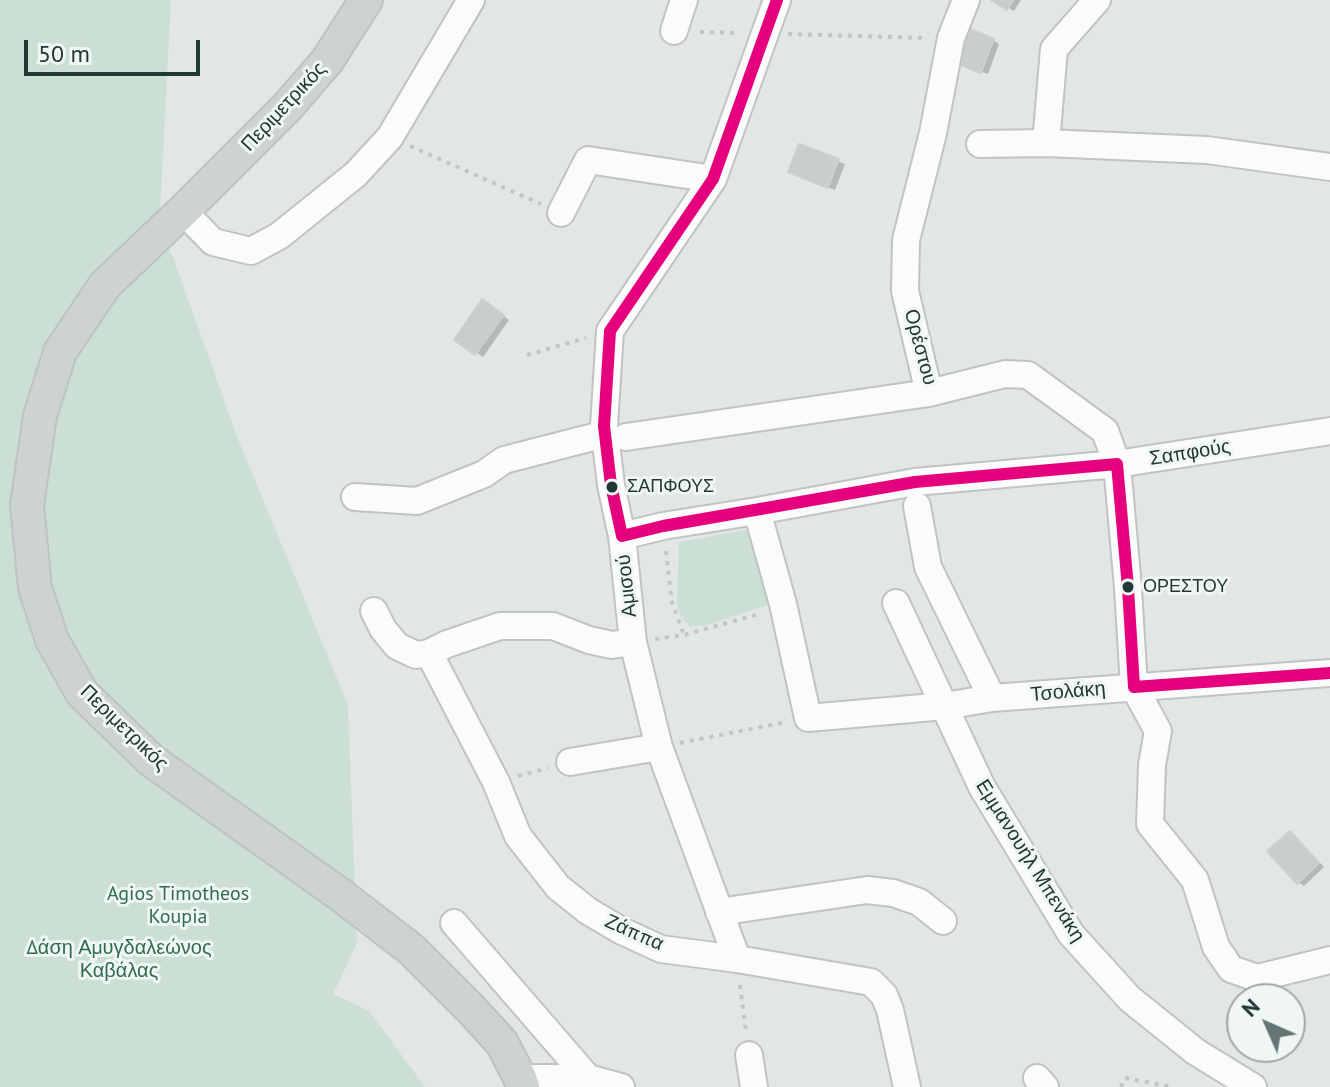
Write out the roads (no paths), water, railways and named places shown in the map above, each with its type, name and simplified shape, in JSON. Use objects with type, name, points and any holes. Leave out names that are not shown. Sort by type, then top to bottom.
[{"type":"main road","name":"Περιμετρικός","points":[[366,0],[327,61],[288,106],[105,285],[60,352],[40,416],[27,505],[35,588],[52,640],[82,693],[151,760],[342,896],[412,950],[502,1043],[522,1082]]},
{"type":"street","points":[[183,211],[213,242],[251,251],[279,236],[356,174],[390,137],[471,0]]},
{"type":"street","points":[[674,31],[684,0]]},
{"type":"street","points":[[561,213],[588,160],[713,179],[777,0]]},
{"type":"street","name":"Ορέστου","points":[[966,0],[951,38],[933,133],[906,240],[905,291],[929,393],[1005,374],[1028,375],[1105,431],[1117,464],[1134,687]]},
{"type":"street","points":[[1046,143],[1054,49],[1097,0]]},
{"type":"street","points":[[980,144],[1046,143],[1207,150],[1330,167]]},
{"type":"street","name":"Αμισού","points":[[713,179],[610,331],[615,436],[611,485],[622,536],[633,642],[659,747],[737,959]]},
{"type":"street","points":[[355,497],[417,501],[484,474],[504,460],[615,436],[929,393]]},
{"type":"street","name":"Σαπφούς","points":[[622,536],[663,526],[915,482],[1117,464],[1330,431]]},
{"type":"street","points":[[917,506],[928,567],[992,698]]},
{"type":"street","name":"Τσολάκη","points":[[757,511],[783,604],[808,718],[945,706],[992,698],[1330,673]]},
{"type":"street","name":"Εμμανουήλ Μπενάκη","points":[[896,603],[982,787],[1071,934],[1130,999],[1196,1052],[1253,1087]]},
{"type":"street","points":[[374,611],[397,646],[416,655],[500,626],[553,626],[612,645],[633,642]]},
{"type":"street","name":"Ζάππα","points":[[429,653],[496,782],[518,836],[558,887],[588,911],[661,949],[871,982],[884,995],[890,1010],[907,1087]]},
{"type":"street","points":[[1134,687],[1158,731],[1152,765],[1150,824],[1195,880],[1216,947],[1231,969],[1257,978],[1330,960]]},
{"type":"street","points":[[570,762],[659,747]]},
{"type":"street","points":[[719,912],[867,890],[893,893],[919,902],[943,921]]},
{"type":"street","points":[[454,923],[588,1078]]},
{"type":"street","points":[[749,1055],[754,1087]]},
{"type":"street","points":[[522,1082],[588,1078],[621,1087]]},
{"type":"place","name":"ΣΑΠΦΟΥΣ","points":[[612,487]]},
{"type":"place","name":"ΟΡΕΣΤΟΥ","points":[[1128,587]]},
{"type":"park label","name":"Agios Timotheos Koupia","points":[[178,906]]},
{"type":"park label","name":"Δάση Αμυγδαλεώνος Καβάλας","points":[[119,960]]}]
